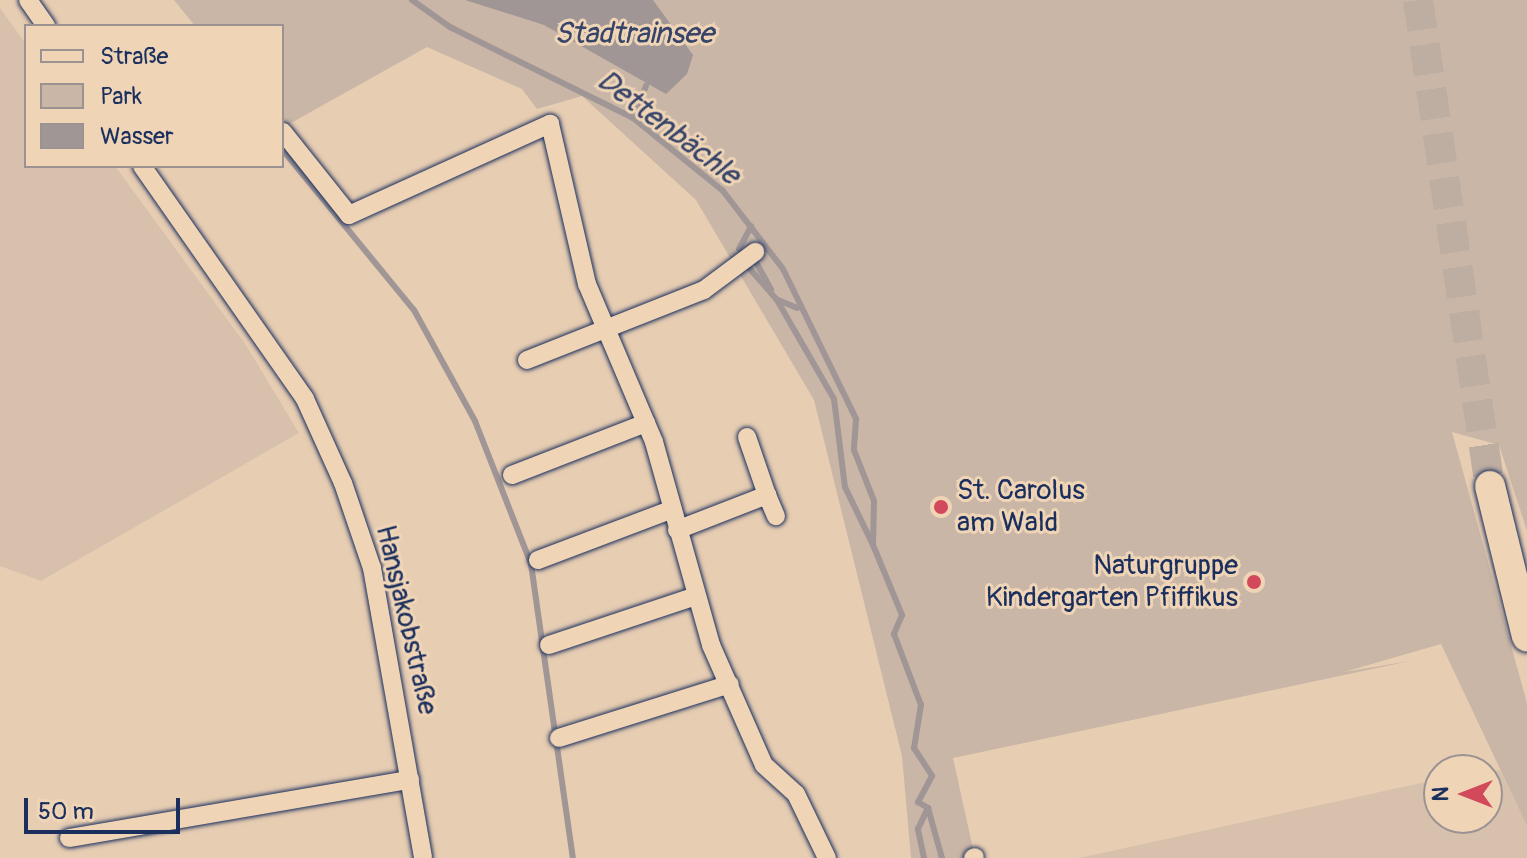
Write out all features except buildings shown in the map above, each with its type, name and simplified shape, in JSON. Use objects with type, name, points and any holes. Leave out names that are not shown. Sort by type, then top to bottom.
[{"type":"highway","points":[[1490,486],[1527,637]]},
{"type":"street","points":[[28,0],[45,24]]},
{"type":"street","points":[[284,133],[349,215],[550,124],[605,333],[646,423],[696,596],[764,765],[796,794],[827,858]]},
{"type":"street","name":"Hansjakobstraße","points":[[143,168],[305,399],[343,483],[372,568],[423,858]]},
{"type":"street","points":[[527,360],[605,333],[704,290],[755,252]]},
{"type":"street","points":[[512,475],[646,423]]},
{"type":"street","points":[[747,437],[776,516]]},
{"type":"street","points":[[677,530],[767,495]]},
{"type":"street","points":[[538,560],[673,509]]},
{"type":"street","points":[[549,645],[696,596]]},
{"type":"street","points":[[559,738],[730,684]]},
{"type":"street","points":[[69,838],[410,780]]},
{"type":"shaded area","points":[[0,8],[24,41],[24,168],[116,168],[246,345],[299,433],[41,581],[0,566]]},
{"type":"shaded area","points":[[1503,776],[1527,826],[1527,858],[1079,858],[1423,783],[1423,834],[1503,834]]},
{"type":"green space","points":[[174,0],[1527,0],[1527,531],[1499,445],[1452,432],[1527,703],[1527,826],[1503,775],[1503,754],[1493,754],[1441,644],[1344,672],[1410,661],[953,758],[975,858],[911,858],[902,756],[814,400],[696,200],[582,96],[537,109],[522,89],[427,47],[284,127],[284,24],[193,24]]},
{"type":"water","name":"Stadtrainsee","points":[[465,0],[653,0],[693,55],[687,74],[666,94],[544,25]]},
{"type":"waterway","name":"Dettenbächle","points":[[412,0],[450,27],[633,118],[723,191],[783,269],[856,419],[854,450],[874,501],[873,545],[902,615],[894,634],[921,705],[914,748],[932,776],[918,802],[928,808],[942,858]]},
{"type":"waterway","points":[[633,118],[646,86]]},
{"type":"waterway","points":[[284,151],[414,310],[475,421],[531,564],[573,858]]},
{"type":"waterway","points":[[739,249],[751,226]]},
{"type":"waterway","points":[[757,264],[771,289]]},
{"type":"waterway","name":"Dettenbächle","points":[[750,269],[777,300],[834,399],[845,487],[873,545]]},
{"type":"waterway","points":[[776,299],[797,308]]},
{"type":"waterway","name":"Dettenbächle","points":[[924,858],[918,829],[928,808]]},
{"type":"tunnel","points":[[1418,0],[1490,486]]},
{"type":"place","name":"St. Carolus am Wald","points":[[941,507]]},
{"type":"place","name":"Naturgruppe Kindergarten Pfiffikus","points":[[1254,582]]}]
